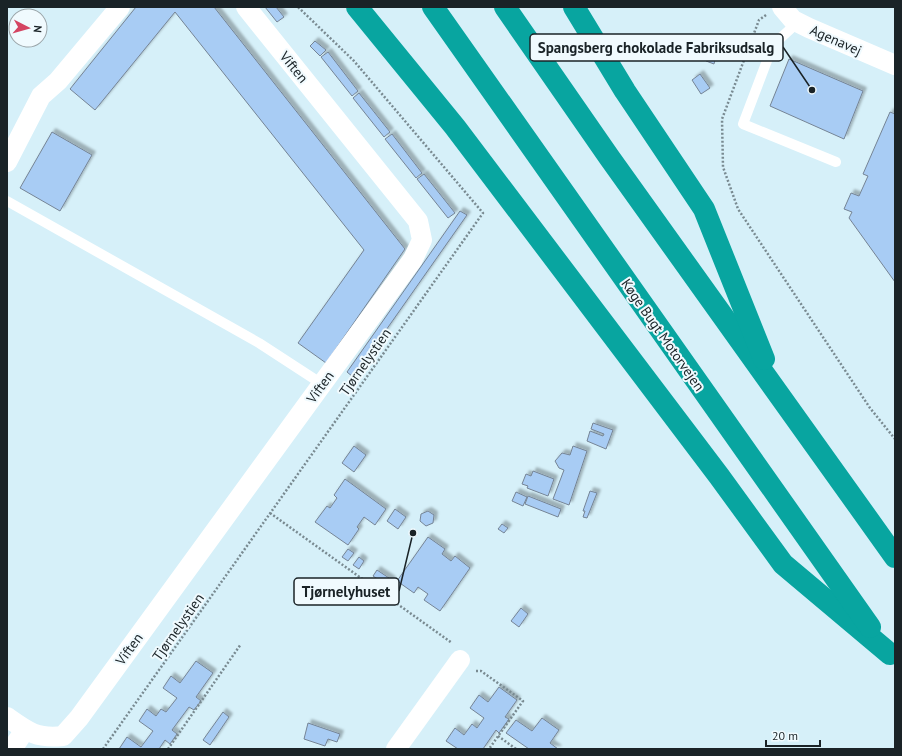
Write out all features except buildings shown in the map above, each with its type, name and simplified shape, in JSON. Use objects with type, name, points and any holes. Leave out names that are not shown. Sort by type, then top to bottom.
[{"type":"highway","points":[[357,7],[460,133],[715,470],[783,564],[892,658]]},
{"type":"highway","name":"Køge Bugt Motorvejen","points":[[433,7],[892,658]]},
{"type":"highway","points":[[504,7],[609,157],[895,557]]},
{"type":"highway","points":[[574,7],[625,91],[704,209],[777,392]]},
{"type":"street","points":[[7,162],[41,96],[58,81],[120,7]]},
{"type":"street","name":"Viften","points":[[7,717],[25,730],[45,738],[63,736],[79,718],[413,259],[422,240],[418,221],[246,7]]},
{"type":"street","name":"Agenavej","points":[[777,9],[793,20],[895,65]]},
{"type":"street","points":[[396,749],[457,652]]},
{"type":"street","points":[[12,749],[25,730]]},
{"type":"lane","points":[[798,22],[773,45],[743,124],[836,162]]},
{"type":"lane","points":[[7,201],[259,343],[322,384]]},
{"type":"path","name":"Tjørnelystien","points":[[103,749],[483,213],[354,61],[298,7]]},
{"type":"path","points":[[777,9],[758,20],[722,119],[723,167],[738,209],[870,408],[895,439]]},
{"type":"path","points":[[270,513],[457,652],[475,671],[481,672],[523,702],[489,749]]},
{"type":"path","points":[[168,749],[241,644]]},
{"type":"path","points":[[498,736],[516,749]]},
{"type":"place","name":"Spangsberg chokolade Fabriksudsalg","points":[[812,90]]},
{"type":"place","name":"Tjørnelyhuset","points":[[413,533]]}]
